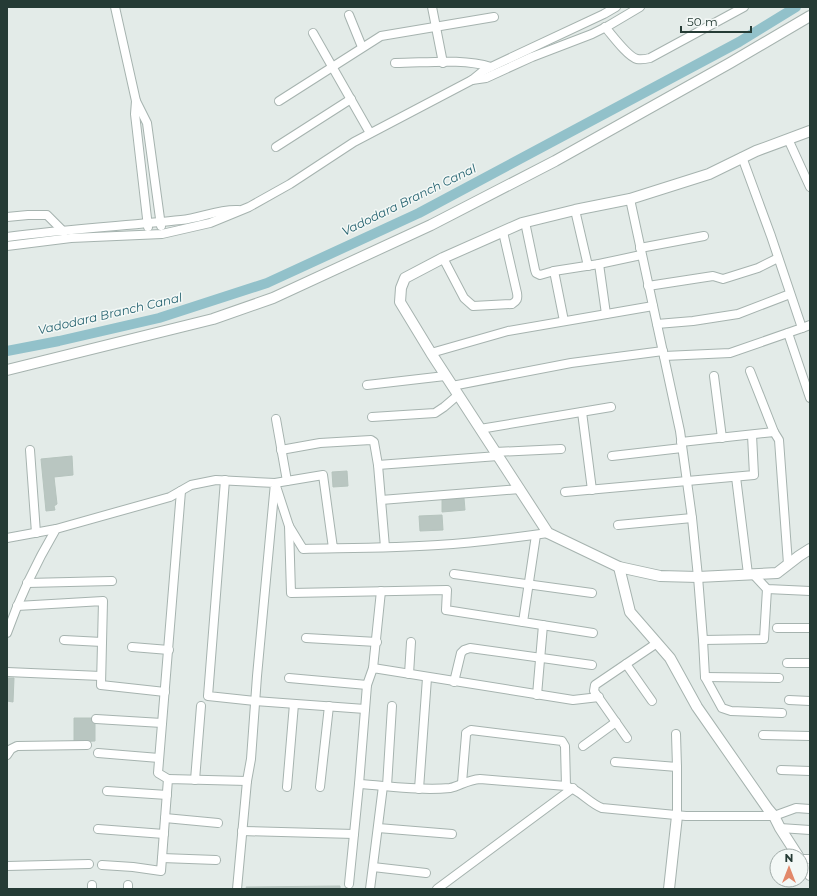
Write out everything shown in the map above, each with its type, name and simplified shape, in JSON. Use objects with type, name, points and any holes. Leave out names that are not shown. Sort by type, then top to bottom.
[{"type":"street","points":[[115,7],[136,101],[147,123],[162,234]]},
{"type":"street","points":[[432,7],[443,62]]},
{"type":"street","points":[[7,246],[71,238],[162,234],[210,223],[241,210],[290,184],[354,142],[472,80],[490,67],[602,11],[616,7]]},
{"type":"street","points":[[472,80],[486,78],[532,57],[605,28],[640,7]]},
{"type":"street","points":[[605,28],[630,55],[636,59],[645,60],[744,7]]},
{"type":"street","points":[[349,15],[362,47]]},
{"type":"street","points":[[7,370],[213,318],[273,298],[430,225],[555,161],[730,63],[810,16]]},
{"type":"street","points":[[279,101],[376,38],[388,34],[494,17]]},
{"type":"street","points":[[313,33],[370,134]]},
{"type":"street","points":[[395,63],[473,63],[490,67]]},
{"type":"street","points":[[276,147],[351,100]]},
{"type":"street","points":[[136,101],[135,114],[148,234]]},
{"type":"street","points":[[810,131],[756,151],[708,174],[630,199],[525,222],[442,258],[405,278],[401,288],[400,302],[430,353],[548,533],[619,566],[660,576],[698,577],[777,573],[799,556],[810,550]]},
{"type":"street","points":[[788,139],[810,187]]},
{"type":"street","points":[[742,157],[802,328]]},
{"type":"street","points":[[630,199],[652,306],[664,354],[682,445],[698,577],[705,677],[719,704],[726,710],[782,713]]},
{"type":"street","points":[[7,237],[62,230],[188,220],[228,209],[241,210]]},
{"type":"street","points":[[575,210],[588,266]]},
{"type":"street","points":[[7,217],[28,215],[47,216],[71,238]]},
{"type":"street","points":[[525,222],[536,273],[540,274],[600,264],[640,251],[704,236]]},
{"type":"street","points":[[442,258],[464,298],[473,306],[512,304],[518,298],[503,232]]},
{"type":"street","points":[[648,286],[713,276],[723,279],[758,268],[778,258]]},
{"type":"street","points":[[600,264],[606,314]]},
{"type":"street","points":[[554,271],[564,321]]},
{"type":"street","points":[[657,324],[693,321],[738,314],[790,294]]},
{"type":"street","points":[[430,353],[508,331],[652,306]]},
{"type":"street","points":[[372,417],[435,413],[444,407],[455,391],[571,363],[664,354],[730,353],[788,334],[810,325]]},
{"type":"street","points":[[788,334],[810,398]]},
{"type":"street","points":[[750,371],[774,432],[779,440],[788,564]]},
{"type":"street","points":[[367,385],[445,376]]},
{"type":"street","points":[[714,376],[722,438]]},
{"type":"street","points":[[480,429],[611,407]]},
{"type":"street","points":[[582,412],[592,490]]},
{"type":"street","points":[[276,419],[287,481]]},
{"type":"street","points":[[612,456],[722,438],[774,432]]},
{"type":"street","points":[[565,492],[754,475],[752,435]]},
{"type":"street","points":[[281,450],[320,443],[371,440],[374,442],[378,465],[385,547]]},
{"type":"street","points":[[378,465],[561,449]]},
{"type":"street","points":[[30,450],[36,533]]},
{"type":"street","points":[[7,538],[56,529],[170,497],[190,486],[216,480],[275,483],[323,476],[333,548]]},
{"type":"street","points":[[736,477],[750,574],[767,589],[810,591]]},
{"type":"street","points":[[225,480],[208,696],[365,709]]},
{"type":"street","points":[[275,483],[288,526],[291,594],[447,590],[446,610],[593,633]]},
{"type":"street","points":[[237,889],[247,781],[251,759],[275,483]]},
{"type":"street","points":[[381,500],[520,489]]},
{"type":"street","points":[[181,491],[158,773],[168,779],[247,781]]},
{"type":"street","points":[[618,525],[692,518]]},
{"type":"street","points":[[288,526],[304,549],[440,545],[548,533]]},
{"type":"street","points":[[7,633],[27,583],[39,558],[56,529]]},
{"type":"street","points":[[523,622],[536,535]]},
{"type":"street","points":[[619,566],[630,612],[670,658],[697,707],[774,816],[793,848]]},
{"type":"street","points":[[454,574],[592,593]]},
{"type":"street","points":[[27,583],[112,581]]},
{"type":"street","points":[[703,640],[764,639],[767,589]]},
{"type":"street","points":[[349,884],[367,685],[373,668],[377,642],[381,592]]},
{"type":"street","points":[[17,606],[103,601],[101,685],[165,692]]},
{"type":"street","points":[[537,695],[543,625]]},
{"type":"street","points":[[777,628],[810,628]]},
{"type":"street","points":[[306,638],[377,642]]},
{"type":"street","points":[[64,640],[102,642]]},
{"type":"street","points":[[409,674],[411,642]]},
{"type":"street","points":[[627,738],[594,691],[595,685],[657,643]]},
{"type":"street","points":[[132,647],[169,650]]},
{"type":"street","points":[[454,682],[461,653],[470,648],[592,665]]},
{"type":"street","points":[[787,663],[810,663]]},
{"type":"street","points":[[626,664],[652,701]]},
{"type":"street","points":[[373,668],[427,678],[573,700],[599,697]]},
{"type":"street","points":[[7,672],[101,676]]},
{"type":"street","points":[[705,677],[779,678]]},
{"type":"street","points":[[289,678],[367,685]]},
{"type":"street","points":[[419,789],[427,678]]},
{"type":"street","points":[[789,700],[810,701]]},
{"type":"street","points":[[286,787],[294,704]]},
{"type":"street","points":[[195,780],[201,706]]},
{"type":"street","points":[[320,787],[329,706]]},
{"type":"street","points":[[370,889],[385,786],[392,706]]},
{"type":"street","points":[[96,719],[162,723]]},
{"type":"street","points":[[584,746],[616,722]]},
{"type":"street","points":[[462,783],[466,733],[471,730],[562,741],[565,746],[570,787]]},
{"type":"street","points":[[670,889],[677,816],[676,734]]},
{"type":"street","points":[[764,736],[810,736]]},
{"type":"street","points":[[7,755],[11,749],[17,746],[87,744]]},
{"type":"street","points":[[98,753],[159,758]]},
{"type":"street","points":[[615,762],[677,767]]},
{"type":"street","points":[[781,770],[810,771]]},
{"type":"street","points":[[359,784],[419,789],[451,788],[468,780],[480,778],[570,787],[595,805],[602,808],[677,816],[774,816],[796,808],[810,809]]},
{"type":"street","points":[[102,865],[161,871],[168,779]]},
{"type":"street","points":[[437,889],[570,787]]},
{"type":"street","points":[[107,791],[167,795]]},
{"type":"street","points":[[165,818],[218,823]]},
{"type":"street","points":[[378,828],[452,834]]},
{"type":"street","points":[[780,828],[810,830]]},
{"type":"street","points":[[98,829],[164,834]]},
{"type":"street","points":[[242,831],[354,834]]},
{"type":"street","points":[[162,858],[216,860]]},
{"type":"street","points":[[7,866],[89,864]]},
{"type":"street","points":[[373,867],[426,873]]},
{"type":"building","points":[[72,456],[73,475],[54,477],[57,504],[54,506],[55,510],[46,511],[41,459]]},
{"type":"building","points":[[347,471],[348,486],[333,487],[332,472]]},
{"type":"building","points":[[464,498],[465,510],[442,512],[442,499]]},
{"type":"building","points":[[442,515],[443,530],[420,531],[419,516]]},
{"type":"building","points":[[7,678],[14,678],[13,702],[7,701]]},
{"type":"building","points":[[74,718],[95,718],[95,741],[74,742]]},
{"type":"building","points":[[340,886],[340,889],[247,889],[246,887]]},
{"type":"waterway","name":"Vadodara Branch Canal","points":[[7,351],[59,341],[159,318],[267,283],[419,213],[739,42],[796,7]]}]
